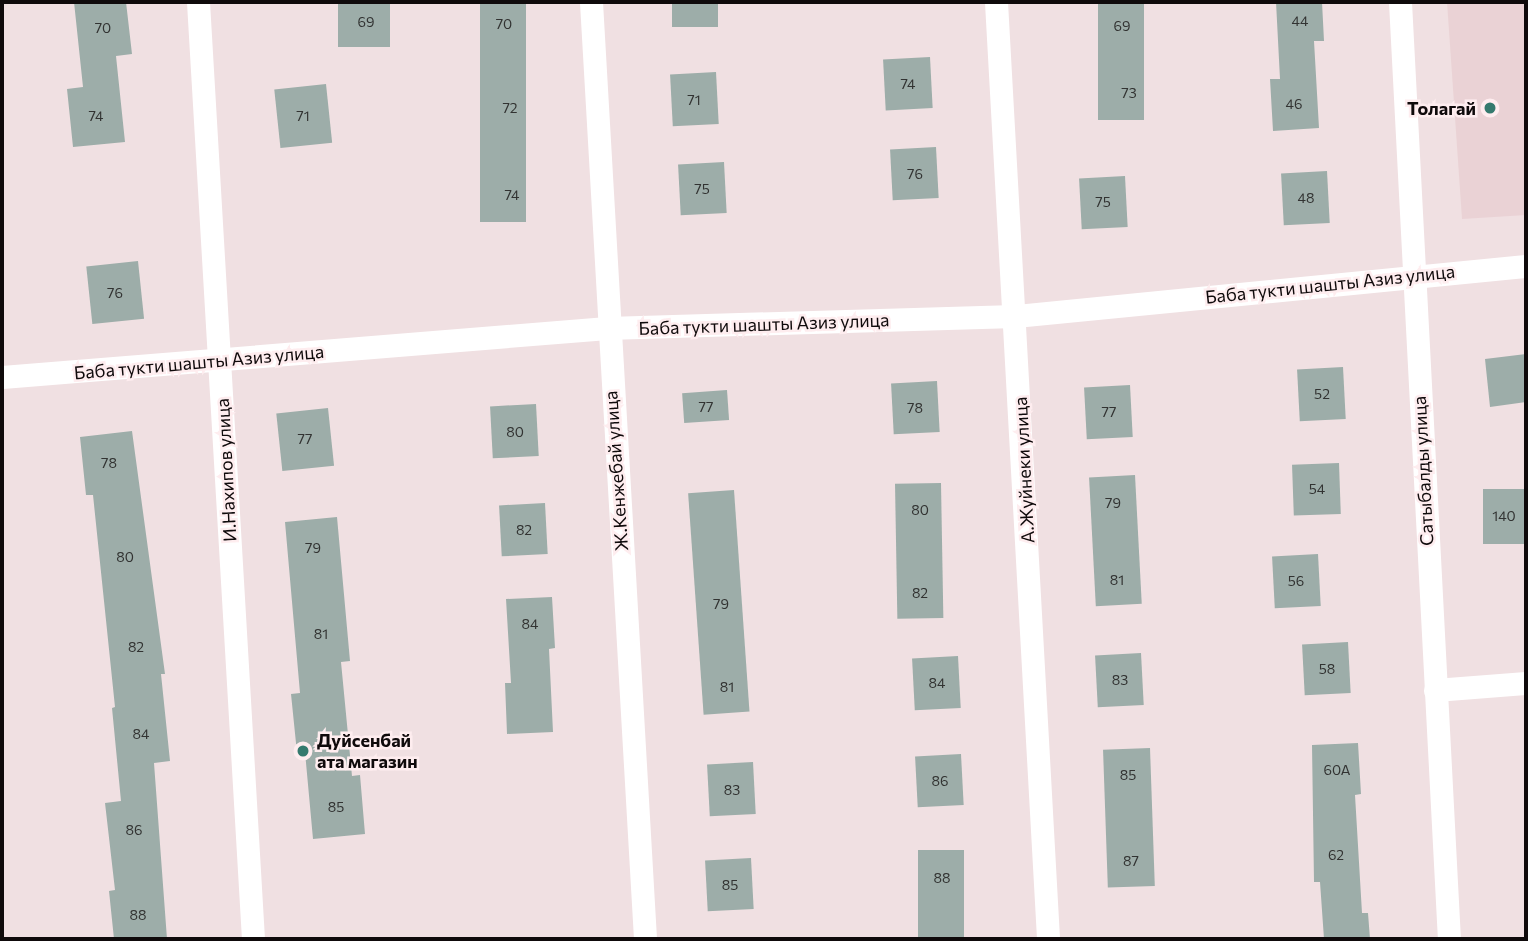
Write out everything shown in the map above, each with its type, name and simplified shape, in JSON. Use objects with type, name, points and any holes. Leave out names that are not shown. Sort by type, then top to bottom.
[{"type":"street","name":"И.Нахипов улица","points":[[198,2],[253,939]]},
{"type":"street","name":"Ж.Кенжебай улица","points":[[590,2],[607,328],[645,939]]},
{"type":"street","name":"А.Жуйнеки улица","points":[[996,2],[1016,316],[1048,939]]},
{"type":"street","name":"Сатыбалды улица","points":[[1400,2],[1449,939]]},
{"type":"street","name":"Баба тукти шашты Азиз улица","points":[[2,377],[607,328],[1016,316],[1526,266]]},
{"type":"street","points":[[1435,690],[1526,683]]},
{"type":"shaded area","name":"Толагай","points":[[1447,2],[1526,2],[1526,215],[1462,219]]},
{"type":"building","points":[[74,2],[126,2],[132,54],[116,56],[125,142],[73,147],[67,89],[83,87]]},
{"type":"building","points":[[338,2],[390,2],[390,47],[338,47]]},
{"type":"building","points":[[480,2],[526,2],[526,222],[480,222]]},
{"type":"building","points":[[672,2],[718,2],[718,27],[672,27]]},
{"type":"building","points":[[1098,2],[1144,2],[1144,120],[1098,120]]},
{"type":"building","points":[[1276,2],[1322,2],[1324,41],[1314,41],[1319,128],[1273,131],[1270,79],[1280,79]]},
{"type":"building","points":[[930,57],[933,108],[886,110],[883,59]]},
{"type":"building","points":[[716,72],[719,124],[673,126],[670,74]]},
{"type":"building","points":[[326,84],[332,143],[280,148],[274,89]]},
{"type":"building","points":[[936,147],[939,198],[893,200],[890,149]]},
{"type":"building","points":[[724,162],[727,213],[681,215],[678,164]]},
{"type":"building","points":[[1327,171],[1330,223],[1284,225],[1281,173]]},
{"type":"building","points":[[1125,176],[1128,227],[1082,229],[1079,178]]},
{"type":"building","points":[[138,261],[144,319],[92,324],[86,266]]},
{"type":"building","points":[[1526,354],[1526,402],[1490,407],[1485,359]]},
{"type":"building","points":[[1343,367],[1346,419],[1300,421],[1297,369]]},
{"type":"building","points":[[937,381],[940,432],[894,434],[891,383]]},
{"type":"building","points":[[1130,385],[1133,437],[1087,439],[1084,387]]},
{"type":"building","points":[[727,390],[729,420],[684,423],[682,393]]},
{"type":"building","points":[[536,404],[539,456],[493,458],[490,406]]},
{"type":"building","points":[[328,408],[334,466],[282,471],[276,413]]},
{"type":"building","points":[[132,431],[165,674],[161,674],[170,761],[154,763],[167,939],[114,939],[109,891],[115,890],[105,803],[121,801],[112,708],[115,707],[93,495],[86,495],[80,437]]},
{"type":"building","points":[[1339,463],[1341,514],[1294,516],[1292,465]]},
{"type":"building","points":[[1135,475],[1142,604],[1096,606],[1089,477]]},
{"type":"building","points":[[941,483],[943,618],[897,619],[895,484]]},
{"type":"building","points":[[1483,489],[1526,489],[1526,544],[1483,544]]},
{"type":"building","points":[[734,490],[749,711],[704,715],[688,493]]},
{"type":"building","points":[[545,503],[548,554],[502,556],[499,505]]},
{"type":"building","points":[[337,517],[350,661],[341,662],[352,776],[360,775],[365,834],[313,839],[305,752],[297,753],[291,694],[300,693],[285,522]]},
{"type":"building","points":[[1318,554],[1321,606],[1275,608],[1272,556]]},
{"type":"building","points":[[552,597],[555,648],[549,649],[553,732],[507,734],[505,683],[511,683],[506,599]]},
{"type":"building","points":[[1348,642],[1351,693],[1305,695],[1302,644]]},
{"type":"building","points":[[1141,653],[1144,705],[1098,707],[1095,655]]},
{"type":"building","points":[[958,656],[961,708],[915,710],[912,658]]},
{"type":"building","points":[[1358,743],[1361,794],[1355,795],[1362,913],[1368,913],[1370,939],[1324,939],[1320,882],[1314,882],[1312,745]]},
{"type":"building","points":[[1150,748],[1155,886],[1108,888],[1103,750]]},
{"type":"building","points":[[961,754],[964,805],[918,807],[915,756]]},
{"type":"building","points":[[753,762],[756,814],[710,816],[707,764]]},
{"type":"building","points":[[918,850],[964,850],[964,939],[918,939]]},
{"type":"building","points":[[751,858],[754,909],[708,911],[705,860]]},
{"type":"place","name":"Толагай","points":[[1490,108]]},
{"type":"place","name":"Дуйсенбай ата магазин","points":[[303,751]]}]
